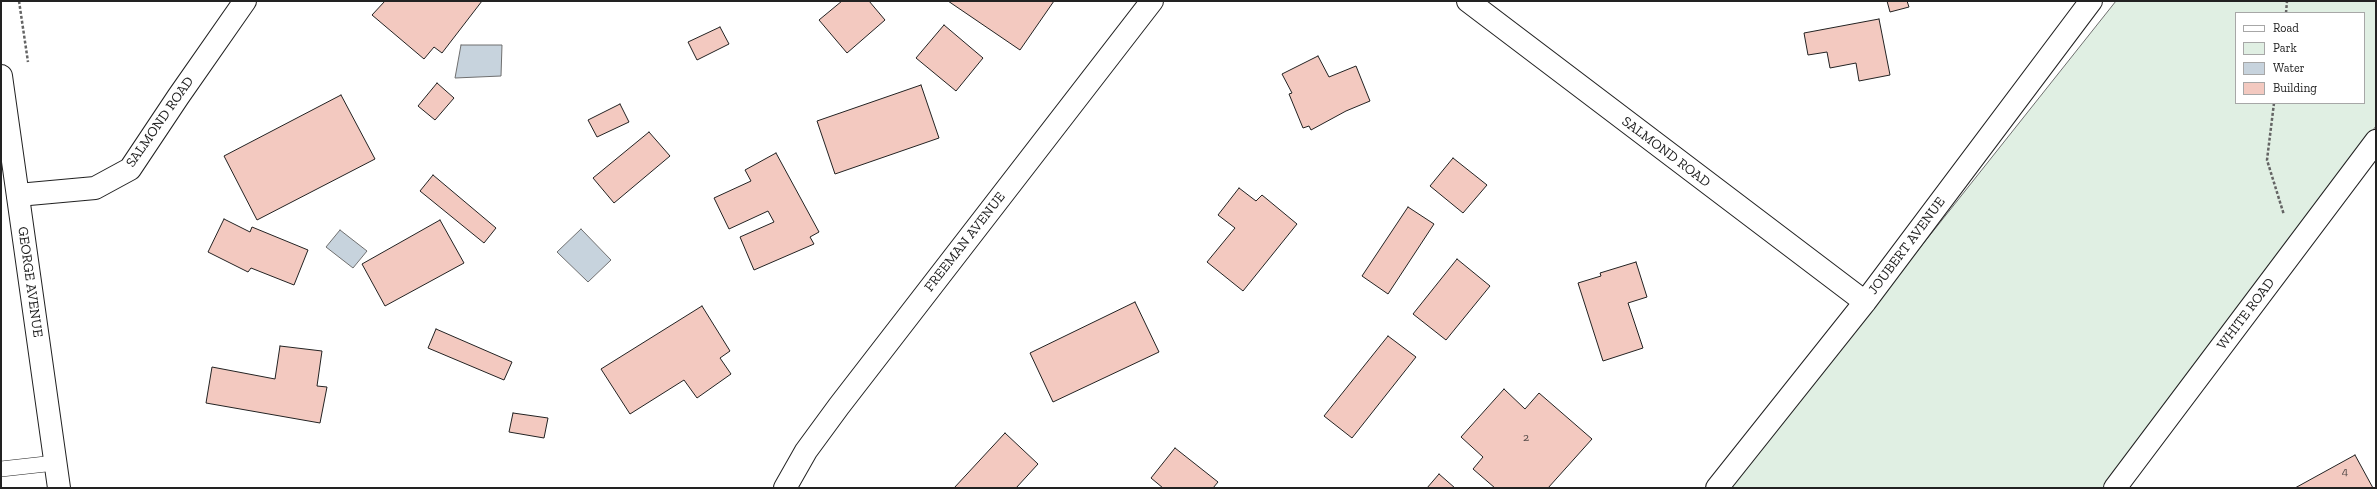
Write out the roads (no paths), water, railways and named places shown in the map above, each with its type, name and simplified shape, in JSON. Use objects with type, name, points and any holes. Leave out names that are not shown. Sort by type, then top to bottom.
[{"type":"street","name":"SALMOND ROAD","points":[[18,195],[94,188],[130,169],[245,1]]},
{"type":"street","name":"FREEMAN AVENUE","points":[[785,488],[806,450],[838,406],[1152,1]]},
{"type":"street","name":"SALMOND ROAD","points":[[1468,1],[1865,302]]},
{"type":"street","name":"JOUBERT AVENUE","points":[[1717,488],[1865,302],[2091,1]]},
{"type":"street","name":"GEORGE AVENUE","points":[[1,76],[59,488]]},
{"type":"street","name":"WHITE ROAD","points":[[2115,488],[2376,141]]},
{"type":"lane","points":[[1,469],[55,463]]},
{"type":"water","points":[[461,45],[502,45],[501,76],[455,78]]},
{"type":"water","points":[[581,229],[611,260],[588,282],[557,252]]},
{"type":"water","points":[[340,230],[367,251],[353,268],[326,247]]}]
